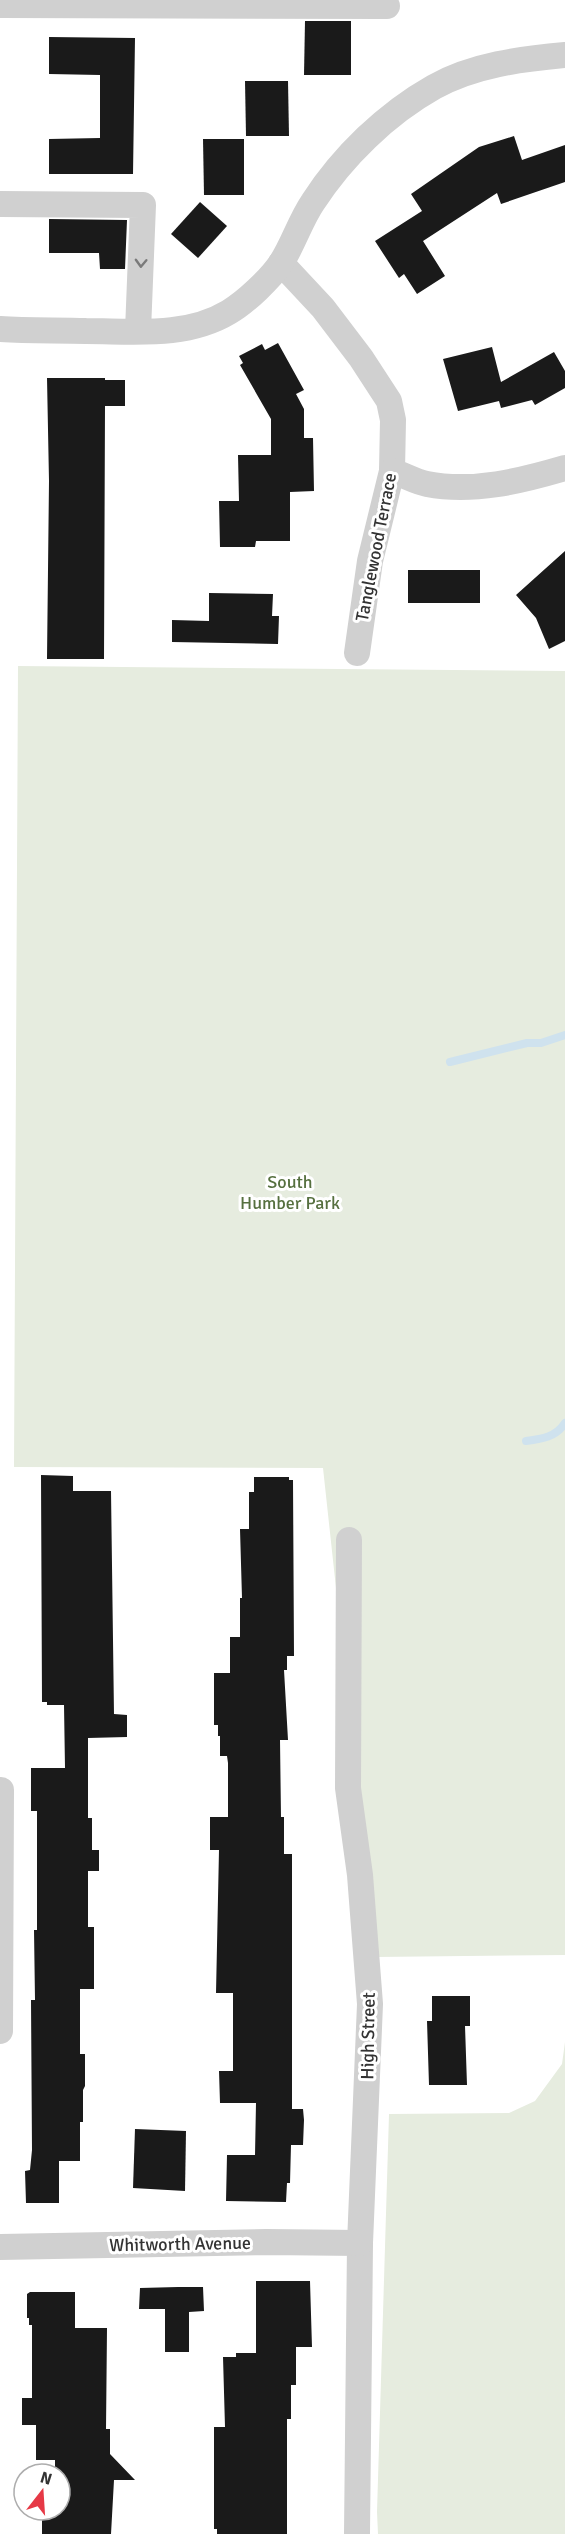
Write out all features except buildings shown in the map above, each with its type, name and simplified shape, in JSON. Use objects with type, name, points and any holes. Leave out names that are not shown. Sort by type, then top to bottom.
[{"type":"street","points":[[0,5],[387,6]]},
{"type":"street","points":[[0,329],[138,332],[182,329],[228,313],[247,299],[281,263],[297,228],[334,173],[366,139],[403,108],[435,86],[472,72],[520,59],[565,55]]},
{"type":"street","points":[[0,204],[143,205],[138,332]]},
{"type":"street","name":"Tanglewood Terrace","points":[[281,263],[350,342],[389,401],[393,420],[392,471],[370,561],[357,653]]},
{"type":"street","points":[[392,471],[426,484],[463,487],[496,485],[565,468]]},
{"type":"street","name":"High Street","points":[[349,1540],[348,1788],[360,1875],[370,2004],[360,2243],[357,2534]]},
{"type":"street","points":[[0,2031],[1,1790]]},
{"type":"street","name":"Whitworth Avenue","points":[[0,2247],[266,2242],[360,2243]]},
{"type":"green space","name":"South Humber Park","points":[[18,666],[565,671],[565,1955],[376,1957],[323,1468],[14,1467]]},
{"type":"green space","points":[[565,2042],[565,2534],[378,2534],[389,2114],[509,2113],[535,2101],[562,2064]]},
{"type":"waterway","points":[[450,1062],[527,1043],[541,1043],[565,1035]]},
{"type":"waterway","points":[[526,1441],[553,1434],[565,1423]]}]
